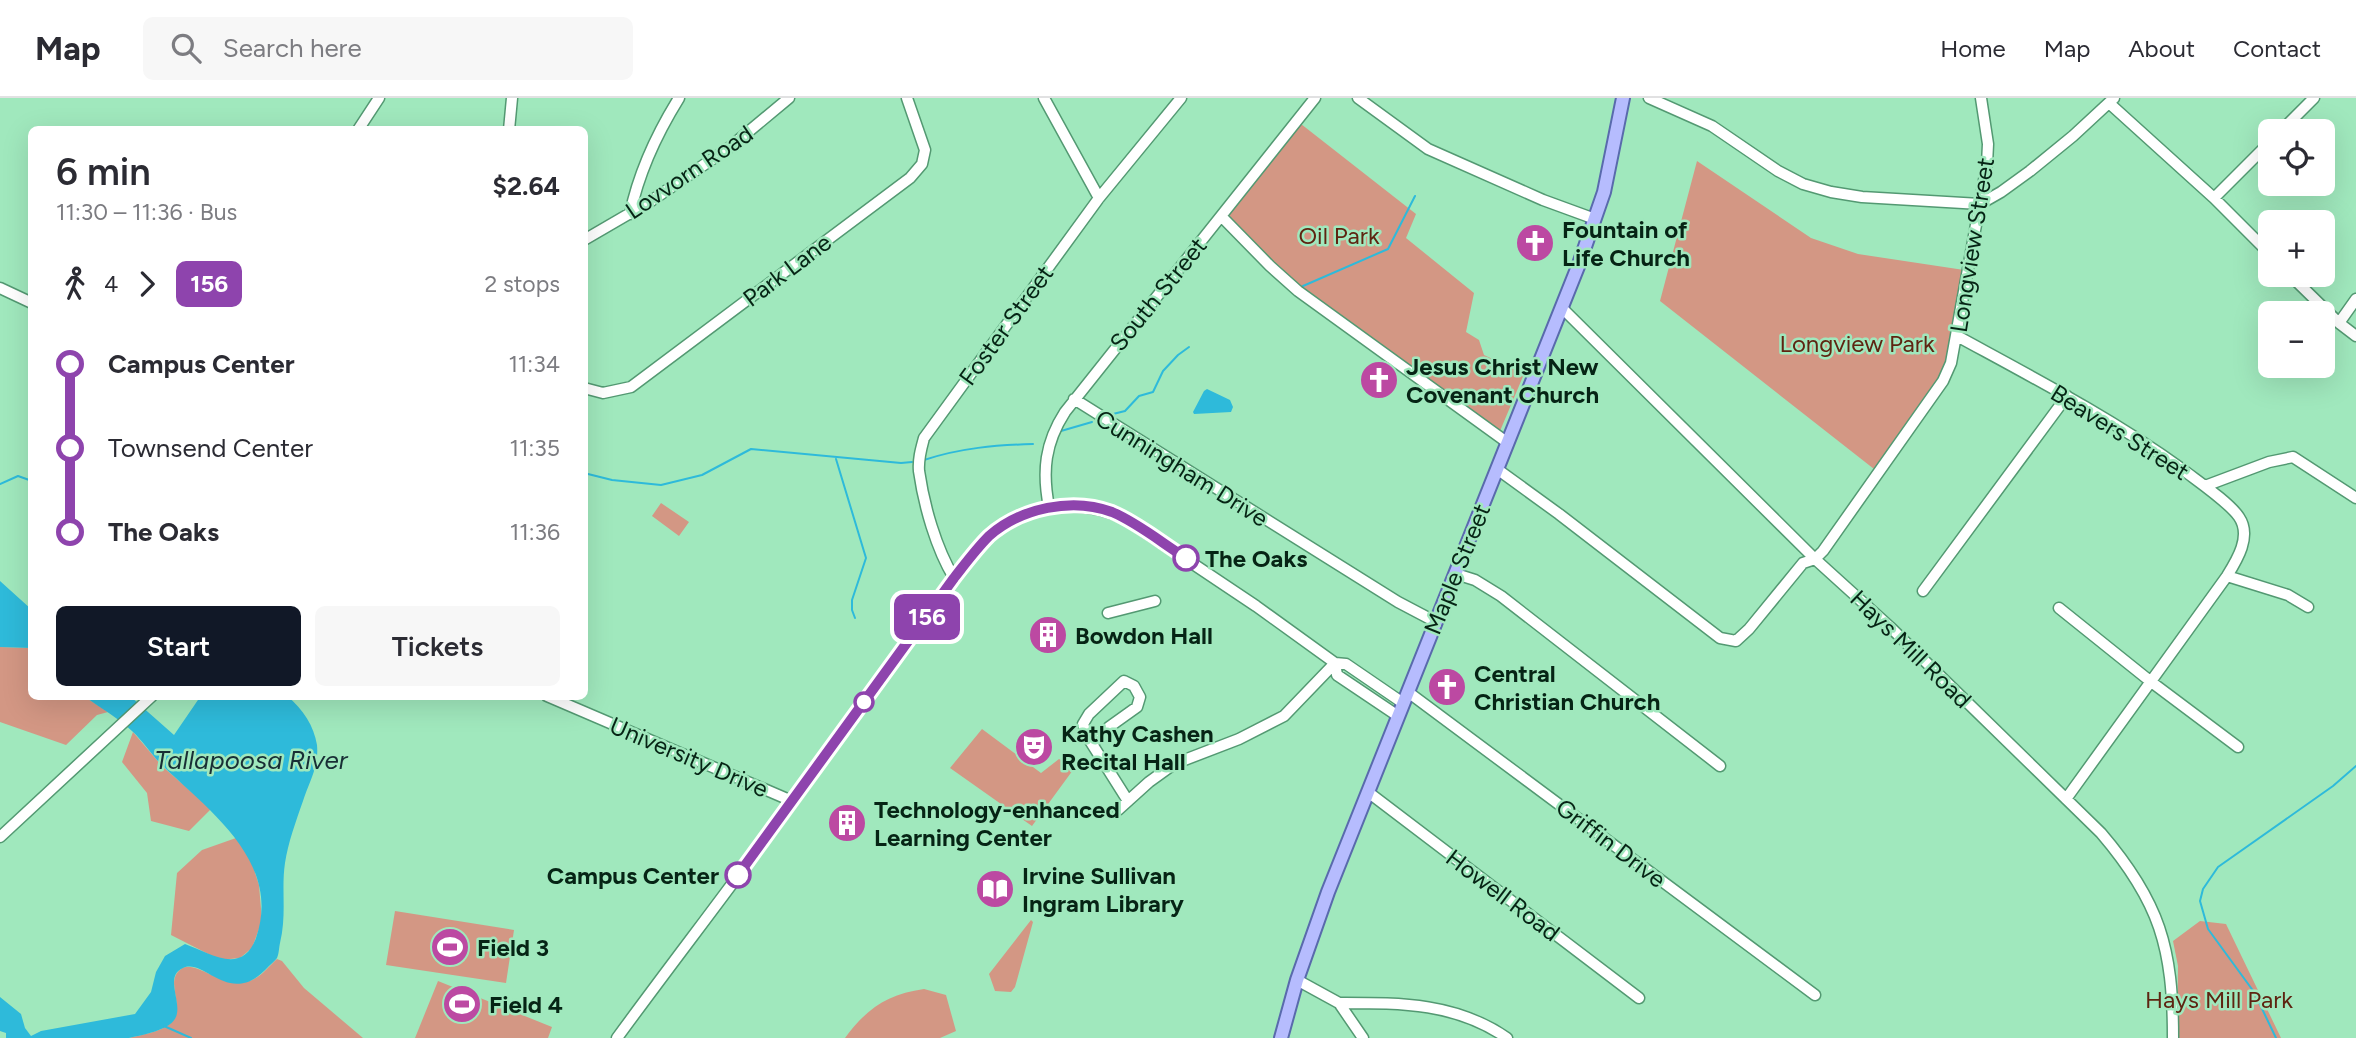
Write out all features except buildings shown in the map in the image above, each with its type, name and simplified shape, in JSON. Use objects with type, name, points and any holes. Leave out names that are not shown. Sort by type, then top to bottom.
[{"type":"main road","name":"Maple Street","points":[[1281,1038],[1297,980],[1328,892],[1562,309],[1595,219],[1612,158],[1623,98]]},
{"type":"street","points":[[361,126],[379,98]]},
{"type":"street","points":[[509,126],[512,98]]},
{"type":"street","points":[[630,214],[636,184],[657,134],[679,98]]},
{"type":"street","name":"Lovvorn Road","points":[[588,237],[630,214],[730,147],[789,98]]},
{"type":"street","name":"Park Lane","points":[[588,389],[603,393],[631,387],[910,178],[922,164],[925,150],[907,98]]},
{"type":"street","points":[[1044,98],[1099,198]]},
{"type":"street","name":"Foster Street","points":[[954,578],[946,565],[934,529],[919,470],[924,438],[1099,198],[1181,98]]},
{"type":"street","name":"South Street","points":[[1049,507],[1044,474],[1047,449],[1054,430],[1074,399],[1315,98]]},
{"type":"street","points":[[1358,98],[1428,149],[1543,200],[1595,219]]},
{"type":"street","points":[[1649,98],[1712,126],[1778,171],[1803,184],[1862,197],[1980,204],[2030,171],[2111,101],[2258,242]]},
{"type":"street","name":"Longview Street","points":[[1497,469],[1720,638],[1736,641],[1803,563],[1815,559],[1824,551],[1943,381],[1951,363],[1957,336],[1980,204],[1988,144],[1981,98]]},
{"type":"street","points":[[2293,119],[2314,98]]},
{"type":"street","points":[[2214,198],[2258,154]]},
{"type":"street","points":[[1221,216],[1298,291],[1507,443]]},
{"type":"street","points":[[2302,287],[2356,336]]},
{"type":"street","points":[[0,288],[28,301]]},
{"type":"street","points":[[2339,323],[2356,299]]},
{"type":"street","name":"Hays Mill Road","points":[[1562,309],[1815,559],[1890,627],[2101,833],[2125,861],[2147,896],[2161,929],[2170,970],[2173,1038]]},
{"type":"street","name":"Beavers Street","points":[[1957,336],[2067,396],[2148,445],[2205,486],[2239,517],[2244,530],[2238,558],[2227,576]]},
{"type":"street","points":[[1923,591],[2067,396]]},
{"type":"street","name":"Cunningham Drive","points":[[1074,399],[1410,609],[1436,622]]},
{"type":"street","points":[[2205,486],[2269,462],[2293,457],[2356,498]]},
{"type":"street","points":[[617,1038],[954,578],[979,547],[998,529],[1015,519],[1049,507],[1077,505],[1110,512],[1126,519],[1335,663],[1337,675],[1398,716]]},
{"type":"street","points":[[1455,573],[1475,580],[1502,596],[1720,766]]},
{"type":"street","points":[[2066,799],[2227,576],[2288,595],[2308,607]]},
{"type":"street","points":[[1108,613],[1155,600]]},
{"type":"street","points":[[2059,608],[2238,747]]},
{"type":"street","points":[[1118,810],[1174,764],[1239,739],[1284,716],[1335,663]]},
{"type":"street","name":"Griffin Drive","points":[[1335,663],[1346,664],[1406,697],[1815,995]]},
{"type":"street","points":[[1092,744],[1109,727],[1137,707],[1140,697],[1134,686],[1124,681],[1089,714],[1083,724],[1087,736],[1117,788],[1128,801]]},
{"type":"street","points":[[0,837],[148,700]]},
{"type":"street","name":"University Drive","points":[[556,700],[792,801]]},
{"type":"street","name":"Howell Road","points":[[1368,792],[1639,999]]},
{"type":"street","points":[[1297,980],[1339,1003],[1423,1006],[1456,1012],[1492,1027],[1507,1038]]},
{"type":"street","points":[[1339,1003],[1363,1038]]},
{"type":"green space","name":"Oil Park","points":[[1301,124],[1416,214],[1406,238],[1474,293],[1466,332],[1479,340],[1484,355],[1524,374],[1500,431],[1296,284],[1273,265],[1228,217]]},
{"type":"green space","name":"Longview Park","points":[[1697,161],[1811,238],[1858,254],[1964,270],[1952,337],[1940,376],[1919,411],[1874,469],[1660,301]]},
{"type":"green space","points":[[661,503],[689,522],[679,536],[652,516]]},
{"type":"green space","points":[[0,647],[28,648],[28,700],[90,700],[108,712],[97,715],[66,745],[0,722]]},
{"type":"green space","points":[[982,729],[1041,773],[1059,759],[1072,765],[1073,770],[1032,826],[950,768]]},
{"type":"green space","points":[[133,732],[162,766],[211,809],[189,831],[151,821],[147,793],[122,762]]},
{"type":"green space","points":[[236,838],[251,860],[259,885],[262,921],[252,948],[240,958],[220,960],[171,935],[177,873],[202,850]]},
{"type":"green space","name":"Field 3","points":[[395,911],[514,930],[506,983],[386,965]]},
{"type":"green space","points":[[1031,920],[1033,922],[1015,987],[1011,992],[995,991],[989,974]]},
{"type":"green space","name":"Hays Mill Park","points":[[2200,921],[2226,924],[2281,1038],[2177,1038],[2178,966],[2173,941]]},
{"type":"green space","points":[[277,959],[282,961],[304,988],[363,1038],[129,1038],[161,1029],[175,1018],[177,1003],[174,981],[181,969],[194,968],[221,979],[242,983],[256,978]]},
{"type":"green space","name":"Field 4","points":[[438,981],[552,1027],[548,1038],[415,1038]]},
{"type":"green space","points":[[924,989],[946,995],[956,1031],[940,1038],[845,1038],[862,1018],[879,1004],[911,991]]},
{"type":"water","points":[[1207,389],[1230,400],[1233,407],[1231,412],[1194,414]]},
{"type":"water","points":[[0,581],[28,606],[28,648],[0,647]]},
{"type":"water","name":"Tallapoosa River","points":[[90,700],[134,700],[174,735],[198,700],[291,700],[303,712],[316,738],[317,753],[313,774],[286,855],[283,922],[276,959],[255,978],[242,983],[230,983],[200,969],[183,968],[174,979],[177,1003],[175,1019],[169,1025],[150,1033],[129,1038],[6,1038],[6,1033],[0,1031],[0,997],[21,1014],[25,1028],[31,1036],[41,1031],[135,1014],[151,992],[156,972],[165,956],[185,944],[225,959],[243,956],[250,950],[256,938],[261,911],[259,886],[251,863],[237,841],[221,821],[160,763],[132,731]]},
{"type":"waterway","points":[[1303,286],[1388,249],[1415,196]]},
{"type":"waterway","points":[[1109,415],[1125,411],[1139,396],[1153,392],[1163,371],[1189,347]]},
{"type":"waterway","points":[[1061,431],[1092,422]]},
{"type":"waterway","points":[[924,460],[978,448],[1033,444]]},
{"type":"waterway","points":[[588,474],[612,480],[661,485],[702,475],[751,449],[912,462]]},
{"type":"waterway","points":[[836,459],[866,558],[852,600],[855,618]]},
{"type":"waterway","points":[[0,484],[18,476],[28,480]]},
{"type":"waterway","points":[[2276,1038],[2254,992],[2208,929],[2200,901],[2203,889],[2218,867],[2333,786],[2356,766]]},
{"type":"waterway","points":[[164,1026],[191,1038]]},
{"type":"bus line","name":"156","points":[[738,875],[954,578],[979,547],[998,529],[1029,513],[1049,507],[1077,505],[1110,512],[1126,519],[1186,558]]},
{"type":"place","name":"Fountain of Life Church","points":[[1535,243]]},
{"type":"place","name":"Jesus Christ New Covenant Church","points":[[1379,380]]},
{"type":"place","name":"The Oaks","points":[[1186,558]]},
{"type":"place","name":"Bowdon Hall","points":[[1048,635]]},
{"type":"place","name":"Central Christian Church","points":[[1447,687]]},
{"type":"place","name":"Kathy Cashen Recital Hall","points":[[1034,747]]},
{"type":"place","name":"Technology-enhanced Learning Center","points":[[847,823]]},
{"type":"place","name":"Campus Center","points":[[738,875]]},
{"type":"place","name":"Irvine Sullivan Ingram Library","points":[[995,889]]},
{"type":"place","name":"Field 3","points":[[450,947]]},
{"type":"place","name":"Field 4","points":[[462,1004]]}]
